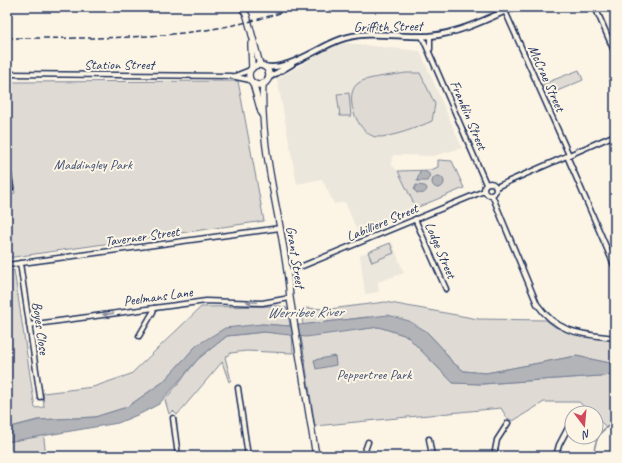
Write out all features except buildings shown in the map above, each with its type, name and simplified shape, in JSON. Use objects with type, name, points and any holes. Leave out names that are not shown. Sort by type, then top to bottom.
[{"type":"main road","points":[[244,8],[262,66],[268,72],[268,78],[263,83],[259,84],[252,81],[250,30]]},
{"type":"main road","points":[[251,69],[262,66]]},
{"type":"main road","name":"Grant Street","points":[[252,81],[265,133],[316,456]]},
{"type":"main road","name":"Grant Street","points":[[263,83],[265,133]]},
{"type":"street","points":[[595,7],[615,53]]},
{"type":"street","name":"Griffith Street","points":[[262,66],[270,69],[282,66],[330,44],[360,35],[430,36],[446,34],[463,29],[509,8]]},
{"type":"street","name":"McCrae Street","points":[[509,8],[568,156],[614,265]]},
{"type":"street","name":"Franklin Street","points":[[422,36],[432,55],[486,184]]},
{"type":"street","name":"Franklin Street","points":[[430,36],[432,55]]},
{"type":"street","name":"Griffith Street","points":[[268,78],[330,44]]},
{"type":"street","name":"Station Street","points":[[7,74],[231,76],[242,74],[251,69]]},
{"type":"street","name":"Station Street","points":[[231,76],[252,81]]},
{"type":"street","points":[[496,187],[615,136]]},
{"type":"street","points":[[7,164],[11,188]]},
{"type":"street","points":[[492,195],[487,194],[484,191],[486,184],[490,183],[496,187]]},
{"type":"street","points":[[492,195],[496,192],[496,187]]},
{"type":"street","name":"Labilliere Street","points":[[288,272],[319,261],[484,191]]},
{"type":"street","points":[[492,195],[537,304],[542,311],[560,327],[577,333],[615,338]]},
{"type":"street","name":"Lodge Street","points":[[415,219],[446,289]]},
{"type":"street","name":"Taverner Street","points":[[7,265],[280,228]]},
{"type":"street","name":"Boyes Close","points":[[20,263],[40,397]]},
{"type":"street","name":"Peelmans Lane","points":[[29,325],[206,301],[262,303],[290,298]]},
{"type":"street","points":[[139,336],[154,308]]},
{"type":"street","points":[[238,388],[248,456]]},
{"type":"street","points":[[173,418],[178,456]]},
{"type":"street","points":[[494,456],[497,440],[508,423]]},
{"type":"street","points":[[556,456],[559,445],[564,436]]},
{"type":"street","points":[[429,439],[432,456]]},
{"type":"street","points":[[363,456],[368,442]]},
{"type":"shaded area","points":[[346,43],[420,51],[462,148],[433,156],[393,155],[391,164],[398,171],[416,208],[358,233],[345,202],[334,204],[322,179],[297,184],[277,79],[332,47]]},
{"type":"shaded area","points":[[420,171],[427,172],[430,175],[427,181],[417,181]]},
{"type":"shaded area","points":[[436,176],[440,176],[444,182],[440,188],[436,188],[432,184],[432,180]]},
{"type":"shaded area","points":[[416,185],[425,186],[427,188],[426,191],[417,193],[414,190]]},
{"type":"shaded area","points":[[392,242],[404,273],[378,282],[379,292],[365,294],[360,255]]},
{"type":"shaded area","points":[[388,315],[409,321],[426,331],[442,348],[452,362],[464,371],[486,373],[576,356],[615,364],[615,375],[481,384],[453,383],[407,336],[379,327],[306,337],[264,332],[227,336],[198,359],[159,404],[142,413],[118,423],[7,442],[7,428],[39,420],[95,417],[127,407],[163,382],[197,345],[225,328],[262,324],[290,326]]},
{"type":"shaded area","points":[[335,356],[336,365],[316,369],[314,360]]},
{"type":"green space","points":[[579,70],[583,80],[548,95],[543,84]]},
{"type":"green space","points":[[406,73],[420,73],[435,104],[432,121],[413,129],[389,136],[376,137],[369,134],[363,129],[354,112],[352,94],[354,87],[364,80]]},
{"type":"green space","name":"Maddingley Park","points":[[238,81],[264,221],[7,258],[7,195],[15,193],[7,142],[7,82]]},
{"type":"green space","points":[[349,93],[351,116],[340,116],[337,94]]},
{"type":"green space","points":[[438,160],[452,161],[464,188],[416,208],[398,171],[431,170],[438,167]]},
{"type":"green space","points":[[390,243],[394,253],[372,262],[368,252]]},
{"type":"green space","points":[[14,270],[35,408],[44,407],[43,393],[93,387],[131,374],[201,307],[279,306],[287,308],[290,326],[262,324],[197,345],[163,382],[127,407],[95,417],[37,420],[7,428],[7,272]]},
{"type":"green space","points":[[385,302],[478,319],[546,320],[555,327],[579,335],[615,341],[615,364],[576,356],[486,373],[464,371],[452,362],[442,348],[426,331],[367,317],[303,325],[301,313],[303,308],[330,309]]},
{"type":"green space","name":"Peppertree Park","points":[[379,327],[407,336],[453,383],[483,384],[615,375],[615,422],[606,427],[604,425],[604,405],[582,405],[579,402],[544,402],[513,421],[507,418],[501,408],[315,426],[301,336]]},
{"type":"green space","points":[[264,332],[292,334],[293,353],[246,351],[231,353],[225,357],[231,380],[229,382],[222,362],[177,415],[173,411],[169,414],[165,400],[198,359],[227,336]]},
{"type":"green space","points":[[43,431],[46,456],[7,456],[7,436]]},
{"type":"waterway","points":[[593,456],[595,444],[601,432],[615,422]]},
{"type":"railway","points":[[7,38],[154,36],[226,27],[297,7]]},
{"type":"water label","name":"Werribee River","points":[[305,312]]}]
